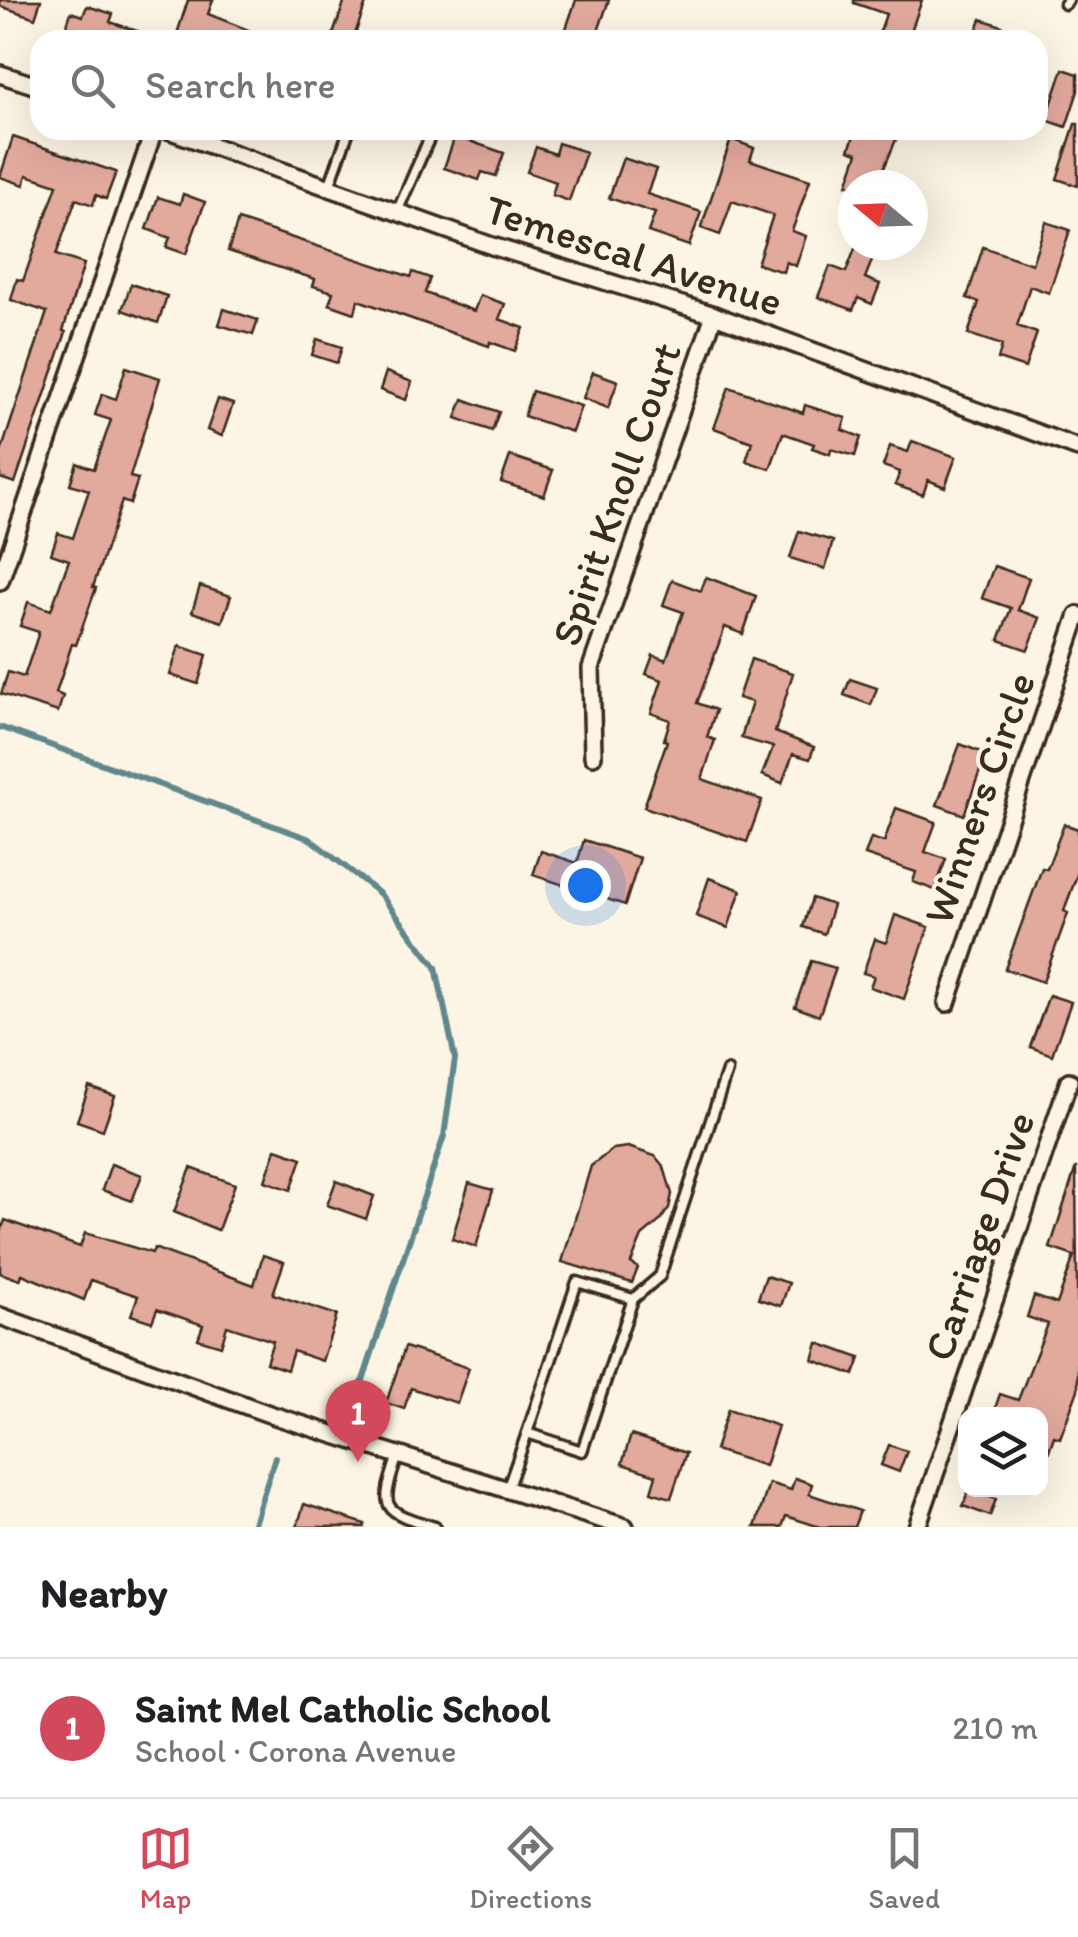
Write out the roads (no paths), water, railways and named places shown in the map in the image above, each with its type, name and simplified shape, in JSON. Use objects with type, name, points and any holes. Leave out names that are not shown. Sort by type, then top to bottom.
[{"type":"street","points":[[0,74],[30,84]]},
{"type":"street","points":[[0,581],[151,140]]},
{"type":"street","name":"Temescal Avenue","points":[[196,140],[492,246],[714,315],[1078,448]]},
{"type":"street","name":"Spirit Knoll Court","points":[[593,756],[591,668],[714,315]]},
{"type":"street","name":"Winners Circle","points":[[946,1003],[1078,615]]},
{"type":"street","name":"Carriage Drive","points":[[917,1527],[1069,1081]]},
{"type":"street","points":[[2,1321],[508,1490],[583,1521],[625,1527]]},
{"type":"lane","points":[[328,187],[345,140]]},
{"type":"lane","points":[[397,212],[429,140]]},
{"type":"lane","points":[[526,1433],[582,1451],[633,1300],[660,1276],[728,1071]]},
{"type":"lane","points":[[508,1490],[576,1282],[633,1300]]},
{"type":"lane","points":[[398,1455],[385,1494],[389,1506],[396,1515],[435,1527]]},
{"type":"waterway","points":[[0,727],[310,839],[380,894],[436,967],[455,1059],[444,1136],[358,1395]]},
{"type":"waterway","points":[[253,1527],[275,1457]]},
{"type":"place","name":"Saint Mel Catholic School","points":[[358,1462]]}]
